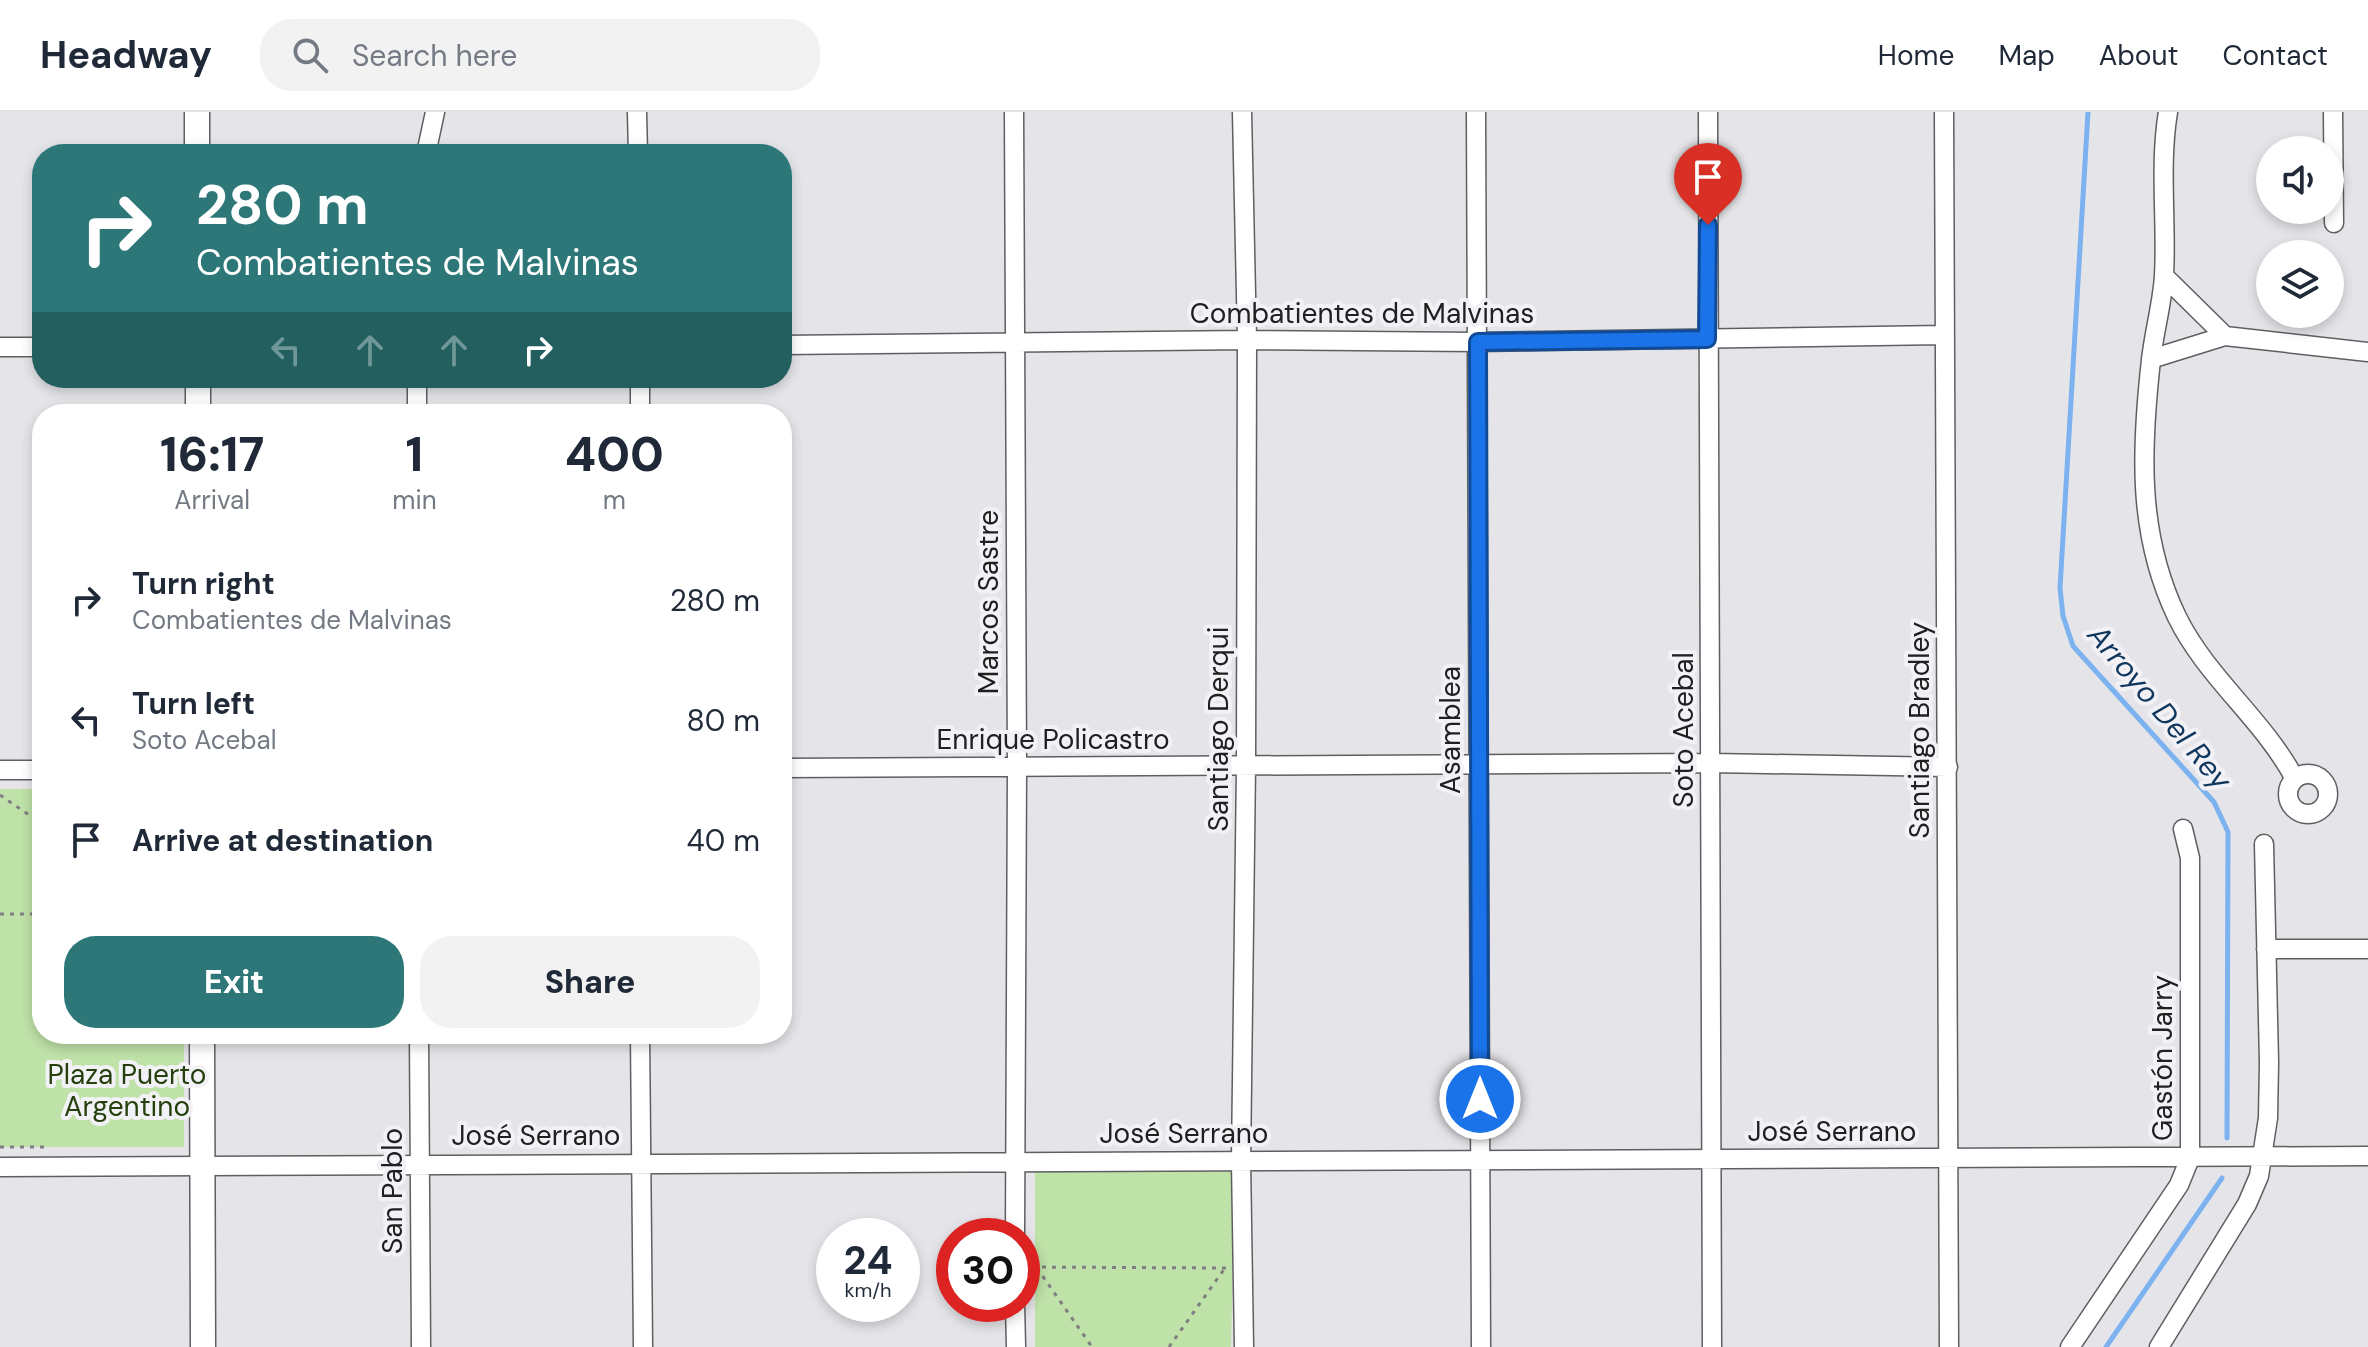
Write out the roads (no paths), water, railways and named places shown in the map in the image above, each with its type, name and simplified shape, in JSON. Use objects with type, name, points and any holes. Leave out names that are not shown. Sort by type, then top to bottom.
[{"type":"street","points":[[197,112],[197,144]]},
{"type":"street","points":[[428,144],[435,112]]},
{"type":"street","points":[[637,112],[638,144]]},
{"type":"street","name":"Marcos Sastre","points":[[1014,112],[1015,1218]]},
{"type":"street","name":"Santiago Derqui","points":[[1242,112],[1247,340],[1246,766],[1241,1161],[1234,1268],[1244,1347]]},
{"type":"street","name":"Asamblea","points":[[1476,112],[1481,1347]]},
{"type":"street","name":"Soto Acebal","points":[[1708,112],[1712,1347]]},
{"type":"street","name":"Santiago Bradley","points":[[1944,112],[1949,1347]]},
{"type":"street","points":[[2168,112],[2164,169],[2164,276],[2151,359],[2145,471],[2149,537],[2159,575],[2178,619],[2201,659],[2270,739],[2295,779]]},
{"type":"street","points":[[2333,112],[2333,136]]},
{"type":"street","points":[[2164,276],[2225,336]]},
{"type":"street","name":"Combatientes de Malvinas","points":[[792,345],[1247,340],[1478,342],[1943,335]]},
{"type":"street","points":[[2151,359],[2225,336],[2368,352]]},
{"type":"street","points":[[0,347],[32,347]]},
{"type":"street","name":"Enrique Policastro","points":[[792,768],[1712,763],[1948,767]]},
{"type":"street","points":[[0,770],[32,770]]},
{"type":"street","name":"Gastón Jarry","points":[[2070,1347],[2179,1185],[2190,1158],[2190,858],[2183,829]]},
{"type":"street","points":[[2159,1347],[2247,1204],[2259,1176],[2268,1118],[2269,1062],[2264,844]]},
{"type":"street","points":[[2266,949],[2368,949]]},
{"type":"street","points":[[202,1044],[203,1347]]},
{"type":"street","name":"San Pablo","points":[[419,1044],[421,1347]]},
{"type":"street","points":[[640,1044],[643,1347]]},
{"type":"street","name":"José Serrano","points":[[0,1167],[2368,1156]]},
{"type":"street","points":[[1015,1322],[1016,1347]]},
{"type":"waterway","name":"Arroyo Del Rey","points":[[2088,112],[2060,588],[2063,616],[2073,646],[2214,802],[2228,832],[2227,1138]]},
{"type":"waterway","name":"Arroyo Del Rey","points":[[2106,1347],[2222,1178]]},
{"type":"park label","name":"Plaza Puerto Argentino","points":[[127,1090]]}]
